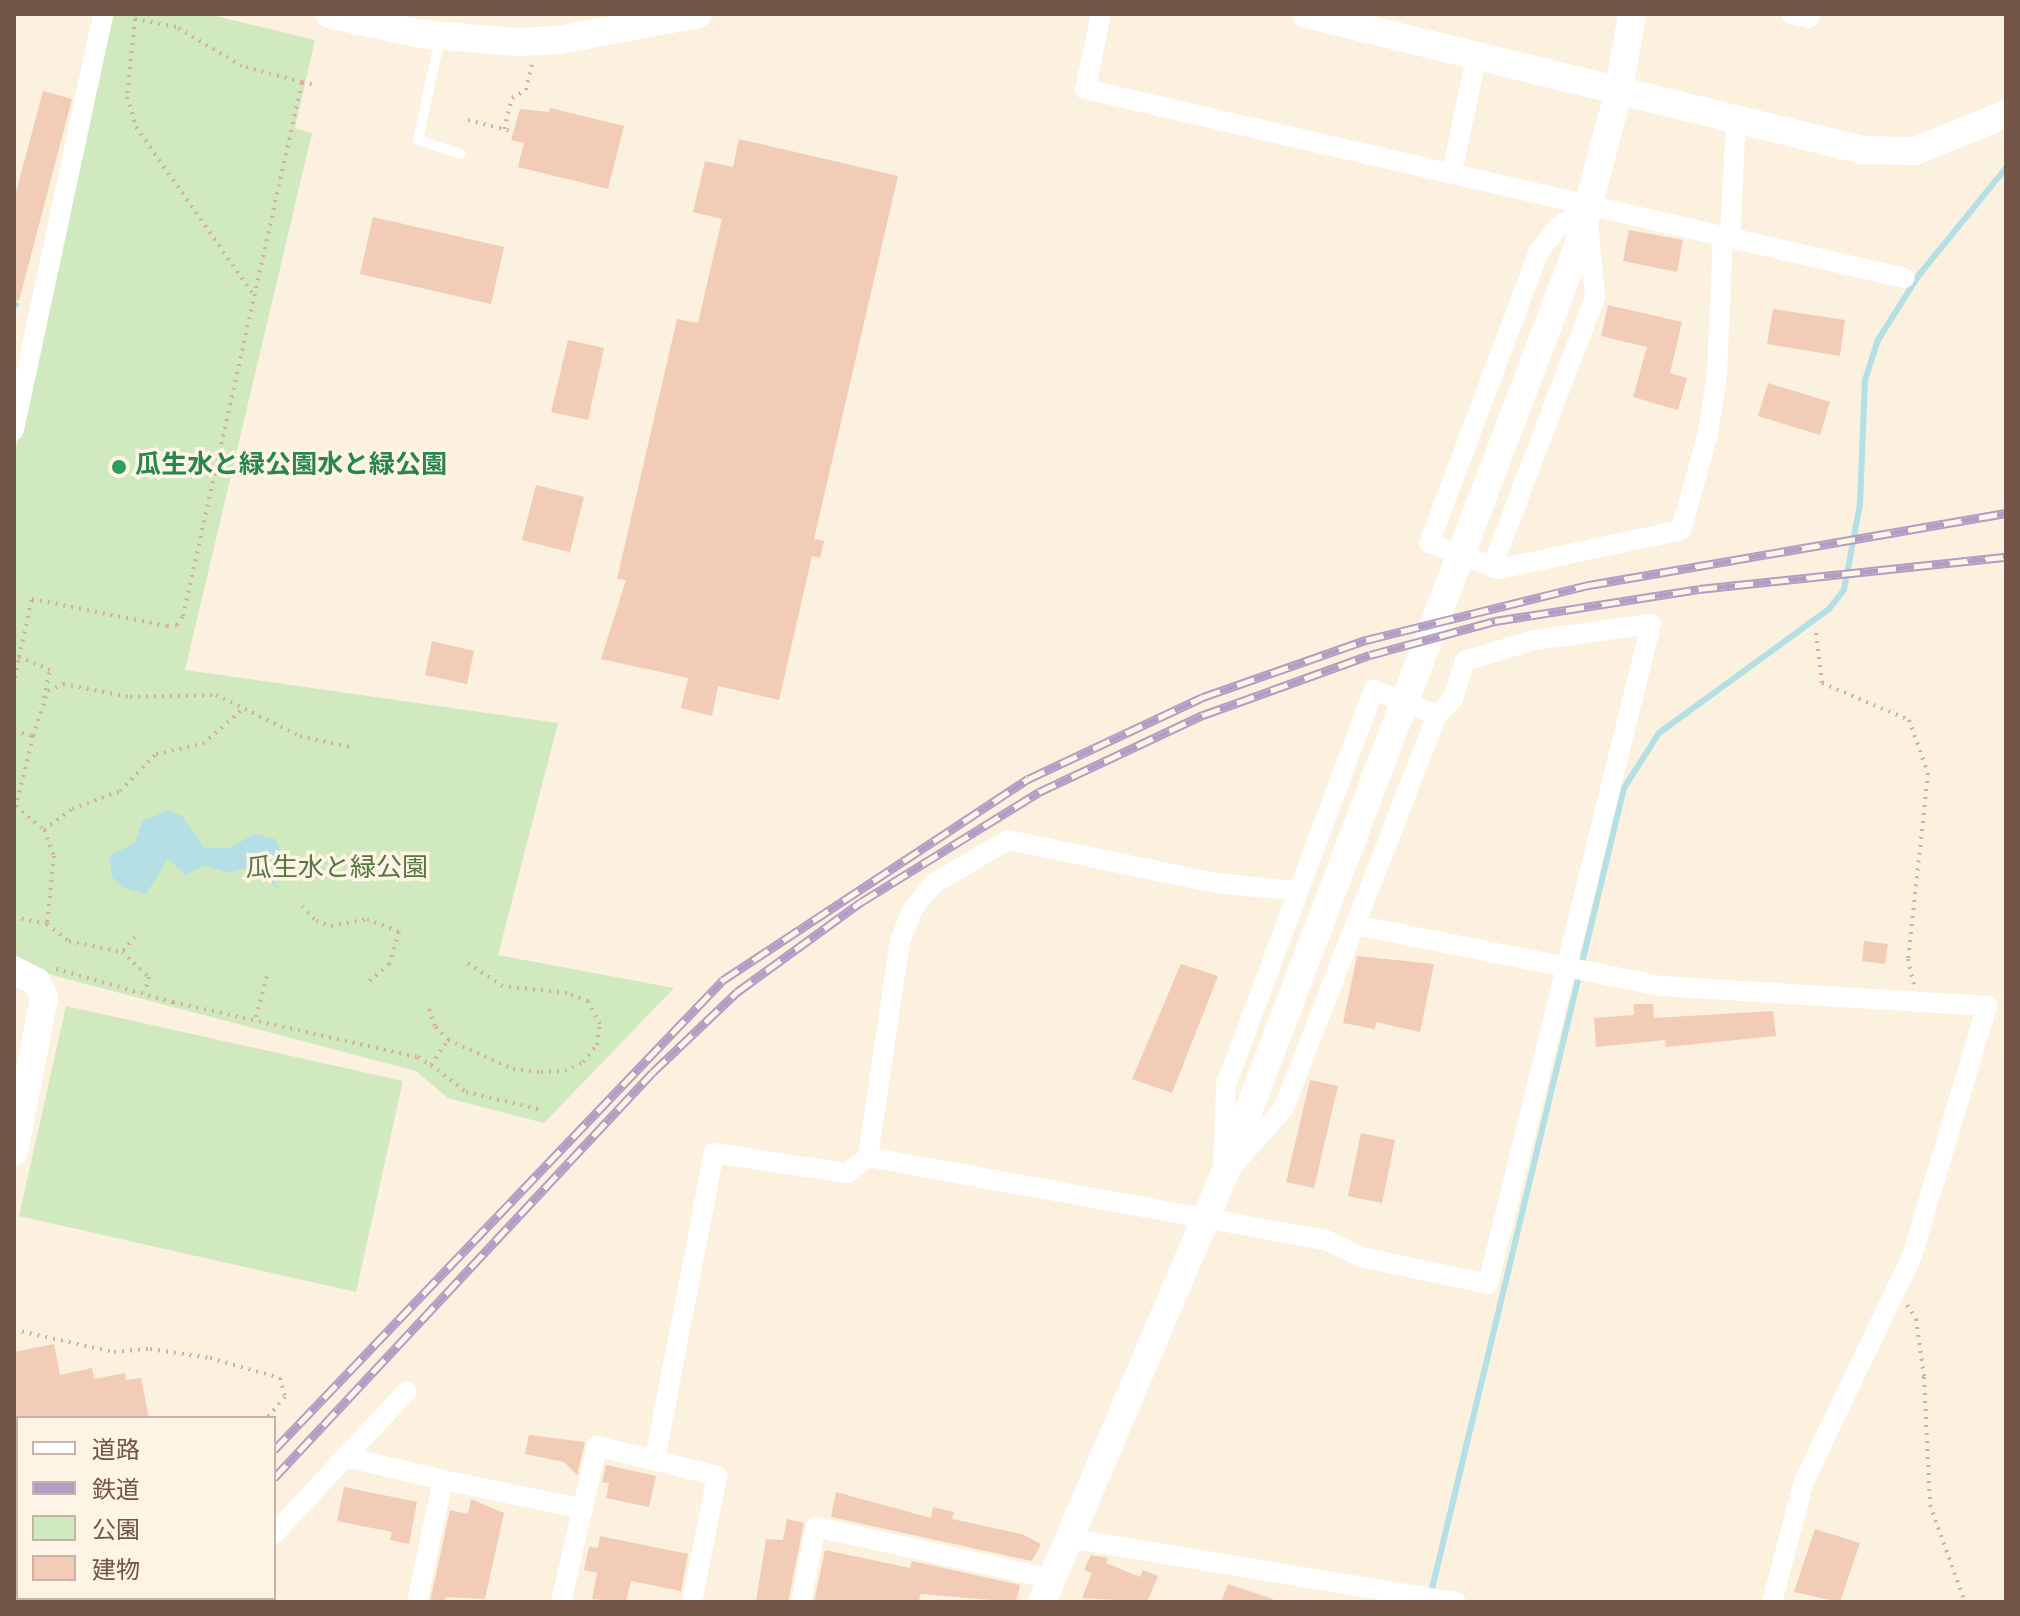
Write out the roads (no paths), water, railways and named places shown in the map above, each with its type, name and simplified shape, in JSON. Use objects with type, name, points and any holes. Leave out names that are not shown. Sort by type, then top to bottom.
[{"type":"street","points":[[14,430],[103,14]]},
{"type":"street","points":[[329,14],[440,36],[537,41],[698,14]]},
{"type":"street","points":[[1101,14],[1085,89],[1452,173],[1589,211],[1904,278]]},
{"type":"street","points":[[1306,14],[1477,53],[1736,120],[1891,153],[1943,142],[2006,114]]},
{"type":"street","points":[[801,1602],[816,1527],[1047,1591],[1224,1175],[1589,211],[1619,90],[1632,14]]},
{"type":"street","points":[[1791,14],[1809,18],[1810,14]]},
{"type":"street","points":[[1452,173],[1477,53]]},
{"type":"street","points":[[1589,211],[1558,227],[1539,251],[1429,543],[1489,566],[1681,530],[1713,403],[1736,120]]},
{"type":"street","points":[[1489,566],[1595,297],[1589,211]]},
{"type":"street","points":[[868,1157],[1326,1240],[1361,1257],[1488,1284],[1571,968],[1651,624],[1534,640],[1465,661],[1453,699],[1437,715],[1284,1108],[1248,1154],[1224,1175]]},
{"type":"street","points":[[1224,1175],[1226,1085],[1374,690],[1437,715]]},
{"type":"street","points":[[655,1459],[714,1153],[847,1173],[868,1157],[900,941],[912,910],[933,884],[1008,840],[1216,883],[1297,891]]},
{"type":"street","points":[[1356,925],[1661,986],[1917,998],[1987,1006],[1899,1291],[1851,1374],[1804,1481],[1772,1602]]},
{"type":"street","points":[[14,1152],[44,998],[26,976]]},
{"type":"street","points":[[276,1532],[407,1391]]},
{"type":"street","points":[[561,1602],[597,1446],[717,1476],[692,1602]]},
{"type":"street","points":[[346,1457],[584,1509]]},
{"type":"street","points":[[417,1602],[443,1480]]},
{"type":"street","points":[[1069,1538],[1360,1594],[1430,1597],[1456,1602]]},
{"type":"lane","points":[[440,36],[418,140],[461,154]]},
{"type":"water","points":[[170,810],[182,816],[204,847],[227,849],[255,834],[275,839],[282,854],[275,883],[282,891],[248,868],[228,873],[205,865],[186,875],[168,859],[146,894],[122,887],[112,877],[109,856],[135,843],[142,821]]},
{"type":"waterway","points":[[1431,1593],[1624,788],[1659,733],[1829,609],[1844,590],[1860,504],[1865,380],[1878,340],[1919,275],[2006,168]]},
{"type":"railway","points":[[276,1448],[723,980],[1028,779],[1203,697],[1366,640],[1589,585],[2006,513]]},
{"type":"railway","points":[[276,1476],[653,1072],[737,992],[861,902],[1039,792],[1203,715],[1370,655],[1495,621],[1699,589],[2006,557]]},
{"type":"place","name":"瓜生水と緑公園水と緑公園","points":[[119,467]]},
{"type":"park label","name":"瓜生水と緑公園","points":[[337,870]]}]
